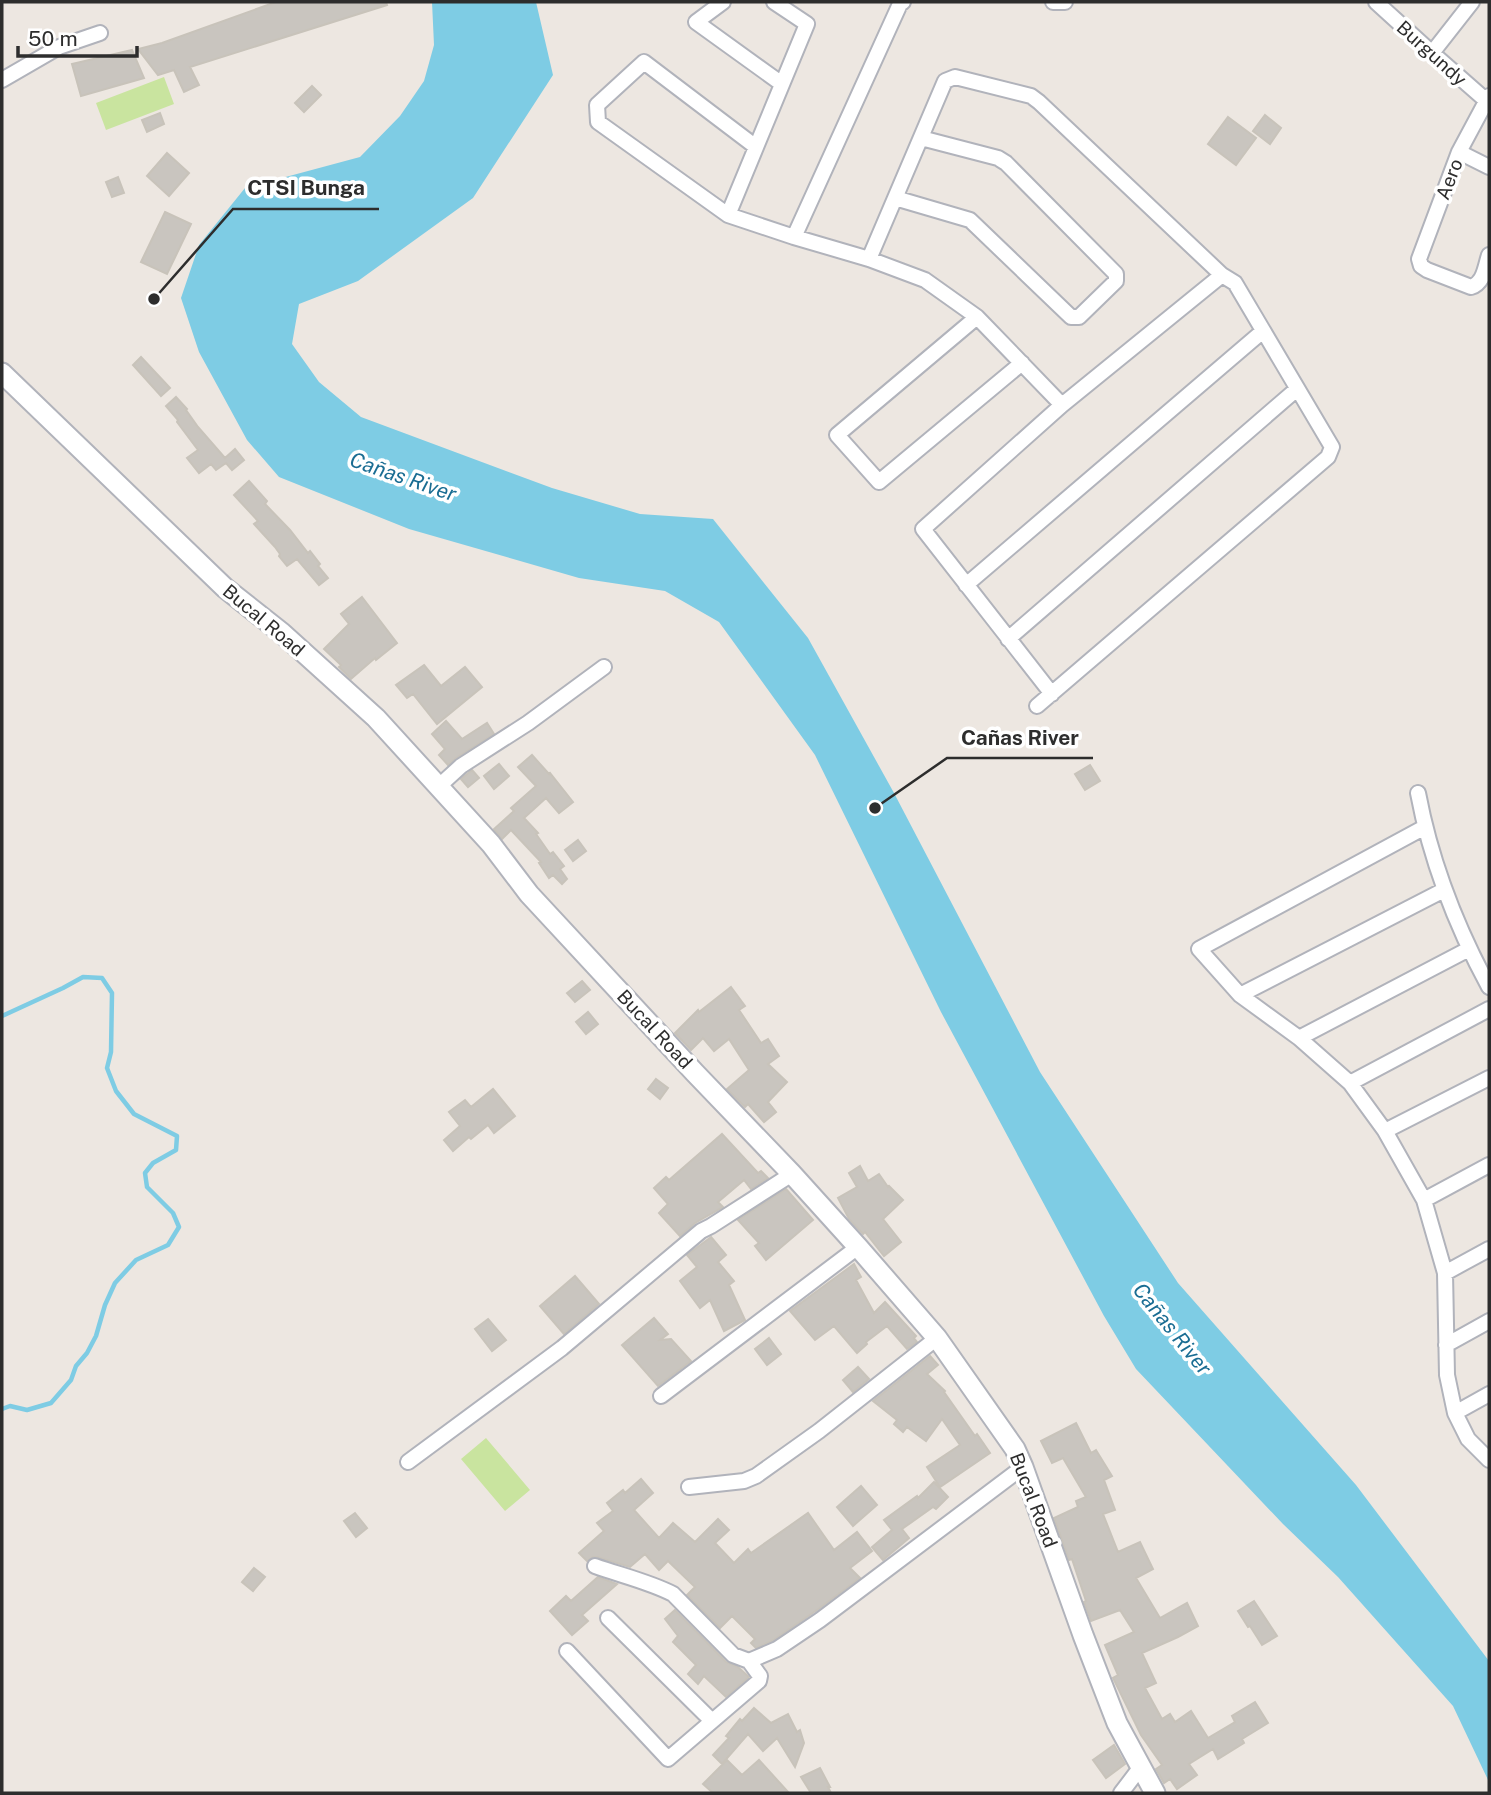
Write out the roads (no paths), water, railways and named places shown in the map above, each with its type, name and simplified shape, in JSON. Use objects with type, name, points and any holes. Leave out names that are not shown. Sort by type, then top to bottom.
[{"type":"street","points":[[723,2],[696,23],[782,84]]},
{"type":"street","points":[[728,215],[807,24],[774,2]]},
{"type":"street","points":[[794,237],[903,2]]},
{"type":"street","points":[[1053,2],[1065,2]]},
{"type":"street","points":[[1432,53],[1472,2]]},
{"type":"street","name":"Burgundy","points":[[1381,4],[1432,53],[1488,100]]},
{"type":"street","points":[[2,80],[46,53],[100,33]]},
{"type":"street","points":[[756,147],[644,62],[597,105],[598,121],[728,215],[869,259],[925,280],[977,317],[1062,405]]},
{"type":"street","points":[[869,259],[946,81],[955,77],[1031,96],[1223,275],[1235,283],[1332,447],[1328,457],[1037,706]]},
{"type":"street","name":"Aero","points":[[1488,100],[1459,152],[1419,259],[1421,266],[1471,286],[1477,285],[1481,280],[1489,256]]},
{"type":"street","points":[[895,198],[970,220],[1071,317],[1079,317],[1116,282],[1116,274],[1006,163],[998,158],[921,138]]},
{"type":"street","points":[[1459,152],[1489,167]]},
{"type":"street","points":[[1052,694],[923,529],[1062,405],[1223,275]]},
{"type":"street","points":[[977,317],[837,435],[879,482],[1022,363]]},
{"type":"street","points":[[966,585],[1263,331]]},
{"type":"street","name":"Bucal Road","points":[[2,373],[225,588],[282,633],[376,718],[491,844],[529,894],[792,1174],[937,1338],[1008,1437],[1023,1467],[1117,1723],[1155,1793]]},
{"type":"street","points":[[1008,639],[1297,389]]},
{"type":"street","points":[[438,787],[461,766],[528,723],[604,667]]},
{"type":"street","points":[[1418,793],[1424,827],[1444,890],[1489,988]]},
{"type":"street","points":[[1424,827],[1199,948],[1240,995],[1299,1038],[1350,1083],[1385,1131],[1424,1200],[1445,1273],[1447,1375],[1455,1413],[1468,1439],[1489,1460]]},
{"type":"street","points":[[1240,995],[1444,890]]},
{"type":"street","points":[[1299,1038],[1469,948]]},
{"type":"street","points":[[1350,1083],[1489,1009]]},
{"type":"street","points":[[1385,1131],[1489,1077]]},
{"type":"street","points":[[1424,1200],[1489,1165]]},
{"type":"street","points":[[408,1462],[562,1348],[701,1231],[792,1174]]},
{"type":"street","points":[[661,1396],[858,1247]]},
{"type":"street","points":[[1445,1273],[1489,1249]]},
{"type":"street","points":[[1446,1345],[1489,1321]]},
{"type":"street","points":[[689,1488],[744,1481],[756,1476],[819,1431],[937,1338]]},
{"type":"street","points":[[1455,1413],[1489,1394]]},
{"type":"street","points":[[749,1661],[777,1649],[820,1620],[1023,1467]]},
{"type":"street","points":[[567,1651],[668,1759],[759,1681],[760,1676],[749,1661],[733,1655],[673,1594],[596,1566]]},
{"type":"street","points":[[608,1618],[712,1721]]},
{"type":"street","points":[[1121,1793],[1140,1768]]},
{"type":"water","points":[[432,2],[536,2],[553,75],[473,198],[358,281],[299,304],[292,344],[319,382],[361,417],[552,488],[640,514],[713,519],[808,638],[894,793],[1040,1072],[1178,1283],[1356,1485],[1489,1661],[1489,1782],[1453,1706],[1338,1577],[1283,1524],[1136,1369],[1104,1316],[941,1012],[815,755],[719,622],[665,591],[579,578],[409,529],[279,477],[247,440],[199,352],[181,298],[199,245],[245,188],[360,157],[400,116],[424,81],[434,45]]},
{"type":"waterway","points":[[2,1016],[83,977],[102,978],[112,993],[111,1052],[107,1068],[116,1091],[134,1114],[177,1136],[176,1150],[153,1163],[145,1173],[147,1187],[173,1213],[179,1227],[168,1245],[136,1260],[115,1283],[87,1353],[76,1366],[71,1380],[51,1403],[27,1410],[10,1406],[2,1409]]},
{"type":"place","name":"CTSI Bunga","points":[[154,299]]},
{"type":"place","name":"Cañas River","points":[[875,808]]}]
